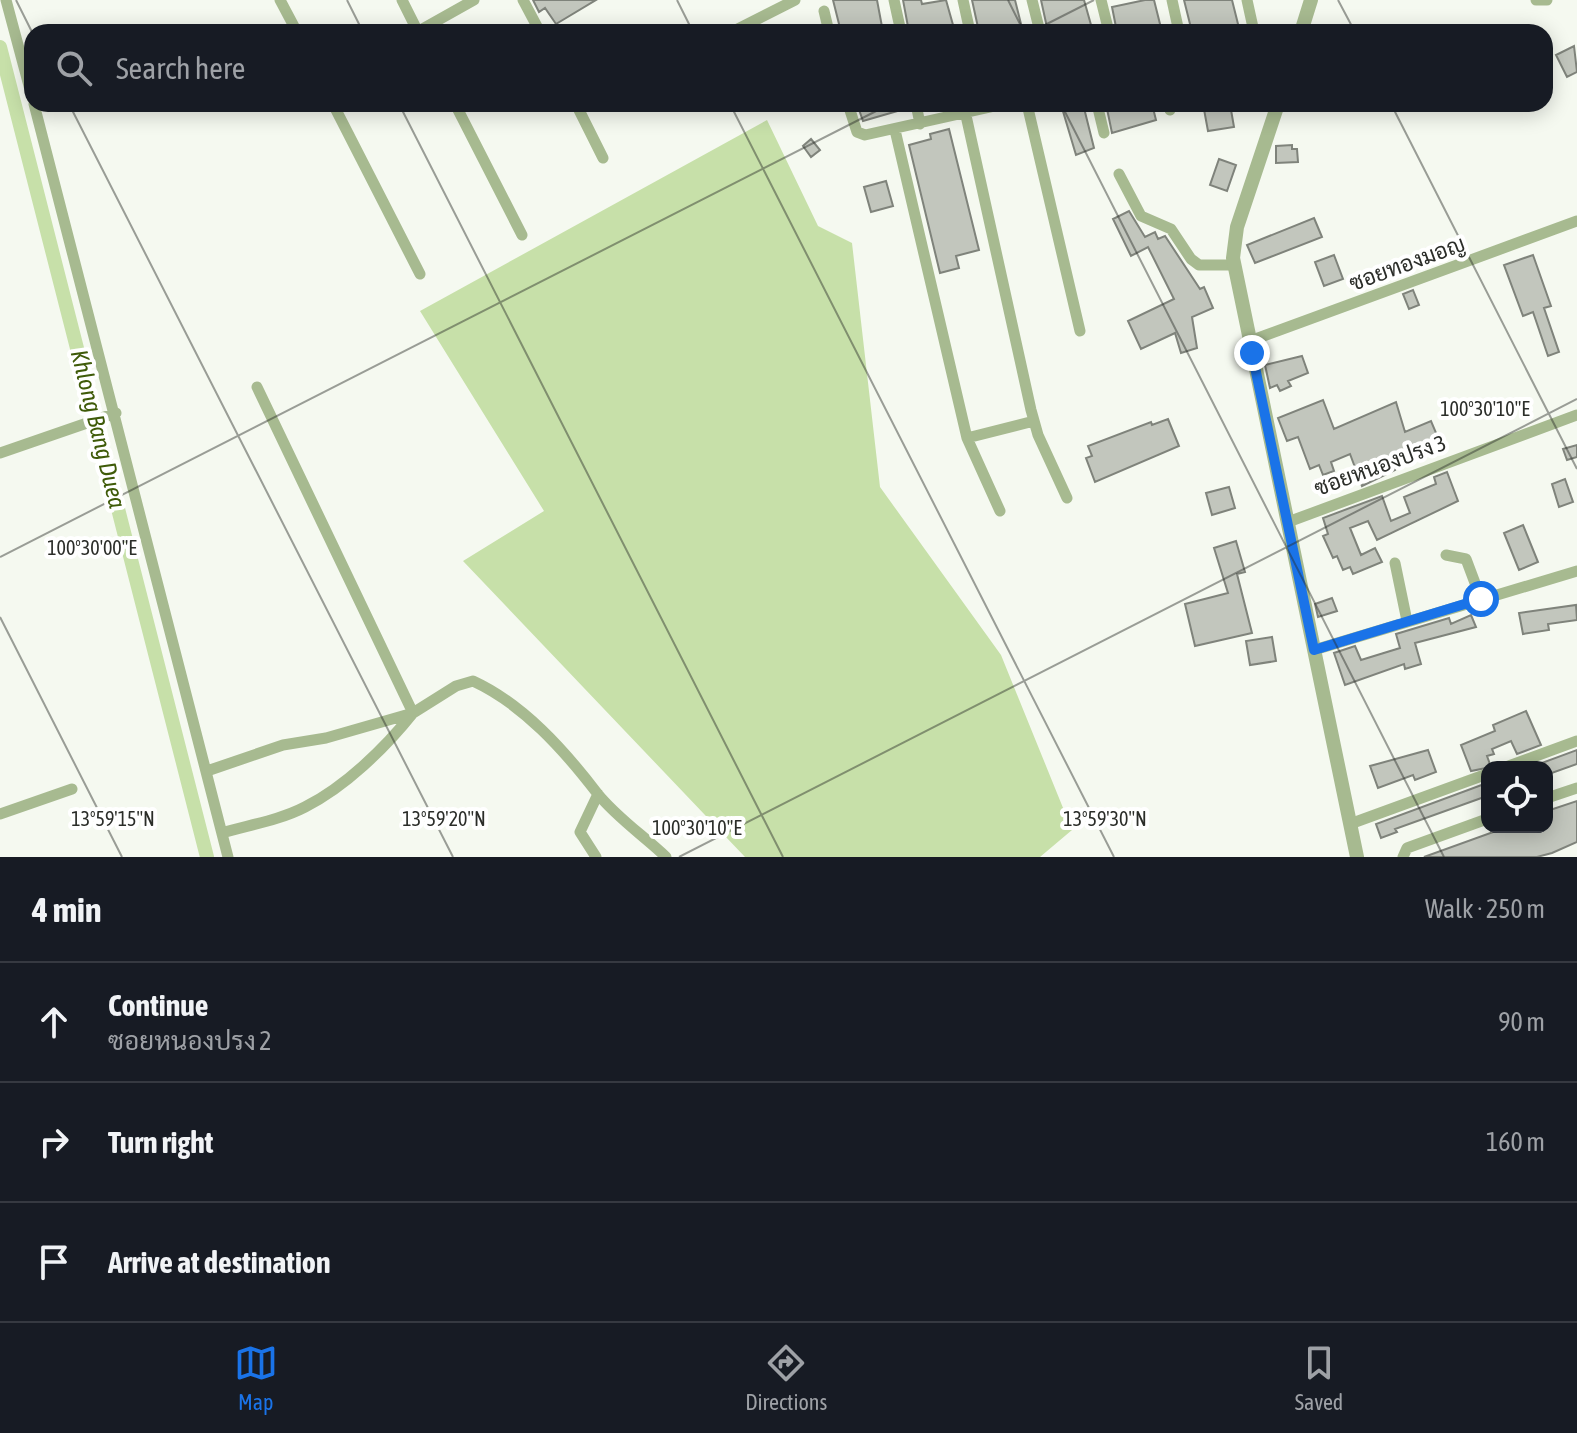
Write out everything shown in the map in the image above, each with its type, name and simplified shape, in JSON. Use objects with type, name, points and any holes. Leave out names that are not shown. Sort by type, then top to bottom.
[{"type":"street","points":[[6,0],[24,67]]},
{"type":"street","points":[[280,0],[293,24]]},
{"type":"street","points":[[402,0],[414,24]]},
{"type":"street","points":[[432,24],[474,0]]},
{"type":"street","points":[[523,0],[536,24]]},
{"type":"street","points":[[748,24],[795,0]]},
{"type":"street","points":[[894,0],[899,24]]},
{"type":"street","points":[[963,0],[968,24]]},
{"type":"street","points":[[1032,0],[1038,24]]},
{"type":"street","points":[[1101,0],[1107,24]]},
{"type":"street","points":[[1172,0],[1177,24]]},
{"type":"street","points":[[1247,0],[1252,24]]},
{"type":"street","points":[[1304,24],[1311,0]]},
{"type":"street","points":[[1536,0],[1547,0]]},
{"type":"street","points":[[824,11],[827,24]]},
{"type":"street","points":[[36,112],[228,857]]},
{"type":"street","points":[[337,112],[420,274]]},
{"type":"street","points":[[459,112],[522,235]]},
{"type":"street","points":[[580,112],[603,158]]},
{"type":"street","points":[[851,112],[857,132],[865,135],[962,112]]},
{"type":"street","points":[[918,112],[920,124]]},
{"type":"street","points":[[965,112],[1034,421],[1067,498]]},
{"type":"street","points":[[1029,112],[1080,331]]},
{"type":"street","points":[[1099,112],[1104,133]]},
{"type":"street","points":[[1275,112],[1233,243],[1234,265],[1357,857]]},
{"type":"street","points":[[895,130],[967,438],[1000,511]]},
{"type":"street","points":[[1119,174],[1141,216],[1147,222],[1171,229],[1199,265],[1234,265]]},
{"type":"street","name":"ซอยทองมอญ","points":[[1250,341],[1577,221]]},
{"type":"street","points":[[257,387],[413,713]]},
{"type":"street","points":[[0,453],[116,413]]},
{"type":"street","name":"ซอยหนองปรง 3","points":[[1288,522],[1577,415]]},
{"type":"street","points":[[967,438],[1034,421]]},
{"type":"street","points":[[1446,555],[1466,559],[1481,599]]},
{"type":"street","points":[[1395,563],[1407,621]]},
{"type":"street","points":[[1314,650],[1577,571]]},
{"type":"street","points":[[207,771],[283,745],[326,738],[413,713],[456,686],[473,681],[542,730],[587,777],[598,794],[666,857]]},
{"type":"street","points":[[222,833],[291,812],[323,796],[396,734],[413,713]]},
{"type":"street","points":[[1522,761],[1577,741]]},
{"type":"street","points":[[1350,824],[1481,776]]},
{"type":"street","points":[[1553,796],[1577,788]]},
{"type":"street","points":[[0,814],[72,789]]},
{"type":"street","points":[[596,857],[580,832],[598,794]]},
{"type":"street","points":[[1403,857],[1407,848],[1481,821]]},
{"type":"shaded area","points":[[767,120],[818,226],[852,243],[880,487],[1001,655],[1072,830],[1040,857],[745,857],[463,561],[544,511],[420,311]]},
{"type":"building","points":[[533,0],[596,0],[556,24],[545,8],[539,12]]},
{"type":"building","points":[[833,0],[877,0],[882,24],[839,24]]},
{"type":"building","points":[[903,0],[921,0],[922,4],[946,0],[953,24],[908,24]]},
{"type":"building","points":[[972,0],[1015,0],[1021,24],[977,24]]},
{"type":"building","points":[[1041,0],[1084,0],[1091,24],[1046,24]]},
{"type":"building","points":[[1154,0],[1160,24],[1115,24],[1112,7]]},
{"type":"building","points":[[1184,0],[1232,0],[1238,24],[1190,24]]},
{"type":"building","points":[[1574,46],[1577,72],[1567,77],[1556,55]]},
{"type":"building","points":[[860,112],[894,112],[863,121]]},
{"type":"building","points":[[1063,112],[1085,112],[1094,148],[1076,155]]},
{"type":"building","points":[[1108,112],[1154,112],[1156,120],[1112,133]]},
{"type":"building","points":[[1204,112],[1231,112],[1234,127],[1208,131]]},
{"type":"building","points":[[949,129],[979,250],[956,256],[959,268],[940,273],[909,145],[931,139],[930,134]]},
{"type":"building","points":[[811,139],[820,150],[811,157],[803,146]]},
{"type":"building","points":[[1292,145],[1292,149],[1297,149],[1298,162],[1276,163],[1276,146]]},
{"type":"building","points":[[1219,159],[1236,165],[1227,191],[1210,185]]},
{"type":"building","points":[[886,181],[893,206],[871,212],[864,187]]},
{"type":"building","points":[[1129,211],[1145,237],[1155,232],[1158,239],[1165,236],[1200,289],[1204,287],[1213,308],[1192,317],[1197,348],[1181,353],[1175,333],[1141,349],[1128,321],[1174,299],[1148,247],[1131,256],[1113,219]]},
{"type":"building","points":[[1314,218],[1322,237],[1255,263],[1247,245]]},
{"type":"building","points":[[1334,255],[1343,279],[1324,286],[1315,262]]},
{"type":"building","points":[[1533,255],[1551,306],[1544,308],[1559,352],[1548,356],[1533,312],[1523,316],[1504,265]]},
{"type":"building","points":[[1413,290],[1419,305],[1409,309],[1403,294]]},
{"type":"building","points":[[1302,356],[1308,373],[1288,381],[1291,386],[1280,391],[1277,385],[1270,388],[1265,365]]},
{"type":"building","points":[[1323,400],[1334,429],[1396,402],[1405,432],[1431,421],[1442,447],[1392,462],[1395,470],[1362,486],[1350,454],[1331,462],[1334,471],[1323,475],[1319,465],[1310,469],[1298,437],[1287,441],[1278,418]]},
{"type":"building","points":[[1168,419],[1179,446],[1095,482],[1086,458],[1092,456],[1088,446],[1151,422],[1152,425]]},
{"type":"building","points":[[1577,445],[1577,457],[1567,460],[1563,449]]},
{"type":"building","points":[[1447,472],[1458,501],[1377,540],[1368,521],[1350,528],[1361,555],[1375,548],[1382,562],[1353,574],[1350,567],[1343,570],[1337,556],[1333,558],[1323,536],[1328,534],[1323,518],[1382,496],[1391,521],[1410,513],[1404,497],[1436,484],[1434,477]]},
{"type":"building","points":[[1565,479],[1573,502],[1559,507],[1552,484]]},
{"type":"building","points":[[1229,487],[1235,508],[1212,515],[1206,493]]},
{"type":"building","points":[[1523,525],[1538,562],[1519,570],[1504,533]]},
{"type":"building","points":[[1236,541],[1245,572],[1237,574],[1252,633],[1195,646],[1185,604],[1228,593],[1214,548]]},
{"type":"building","points":[[1332,598],[1337,611],[1318,617],[1315,604]]},
{"type":"building","points":[[1576,605],[1577,620],[1548,624],[1549,630],[1523,634],[1519,613]]},
{"type":"building","points":[[1471,615],[1476,627],[1415,643],[1421,664],[1405,669],[1404,664],[1345,685],[1334,653],[1355,646],[1361,660],[1400,648],[1396,634],[1449,618],[1451,624]]},
{"type":"building","points":[[1272,637],[1276,661],[1250,665],[1246,641]]},
{"type":"building","points":[[1526,711],[1541,745],[1517,754],[1511,741],[1492,749],[1494,754],[1487,756],[1489,761],[1481,761],[1481,769],[1471,771],[1461,745],[1495,731],[1493,725]]},
{"type":"building","points":[[1428,750],[1436,772],[1415,780],[1413,775],[1378,788],[1370,766]]},
{"type":"building","points":[[1577,750],[1577,764],[1553,773],[1553,761],[1547,761]]},
{"type":"building","points":[[1481,785],[1481,798],[1395,829],[1397,832],[1381,838],[1376,824]]},
{"type":"building","points":[[1577,801],[1577,842],[1552,853],[1537,857],[1424,857],[1490,833],[1553,833],[1553,809]]},
{"type":"waterway","name":"Khlong Bang Duea","points":[[0,47],[207,857]]},
{"type":"route","points":[[1252,353],[1314,650],[1481,599]]}]
